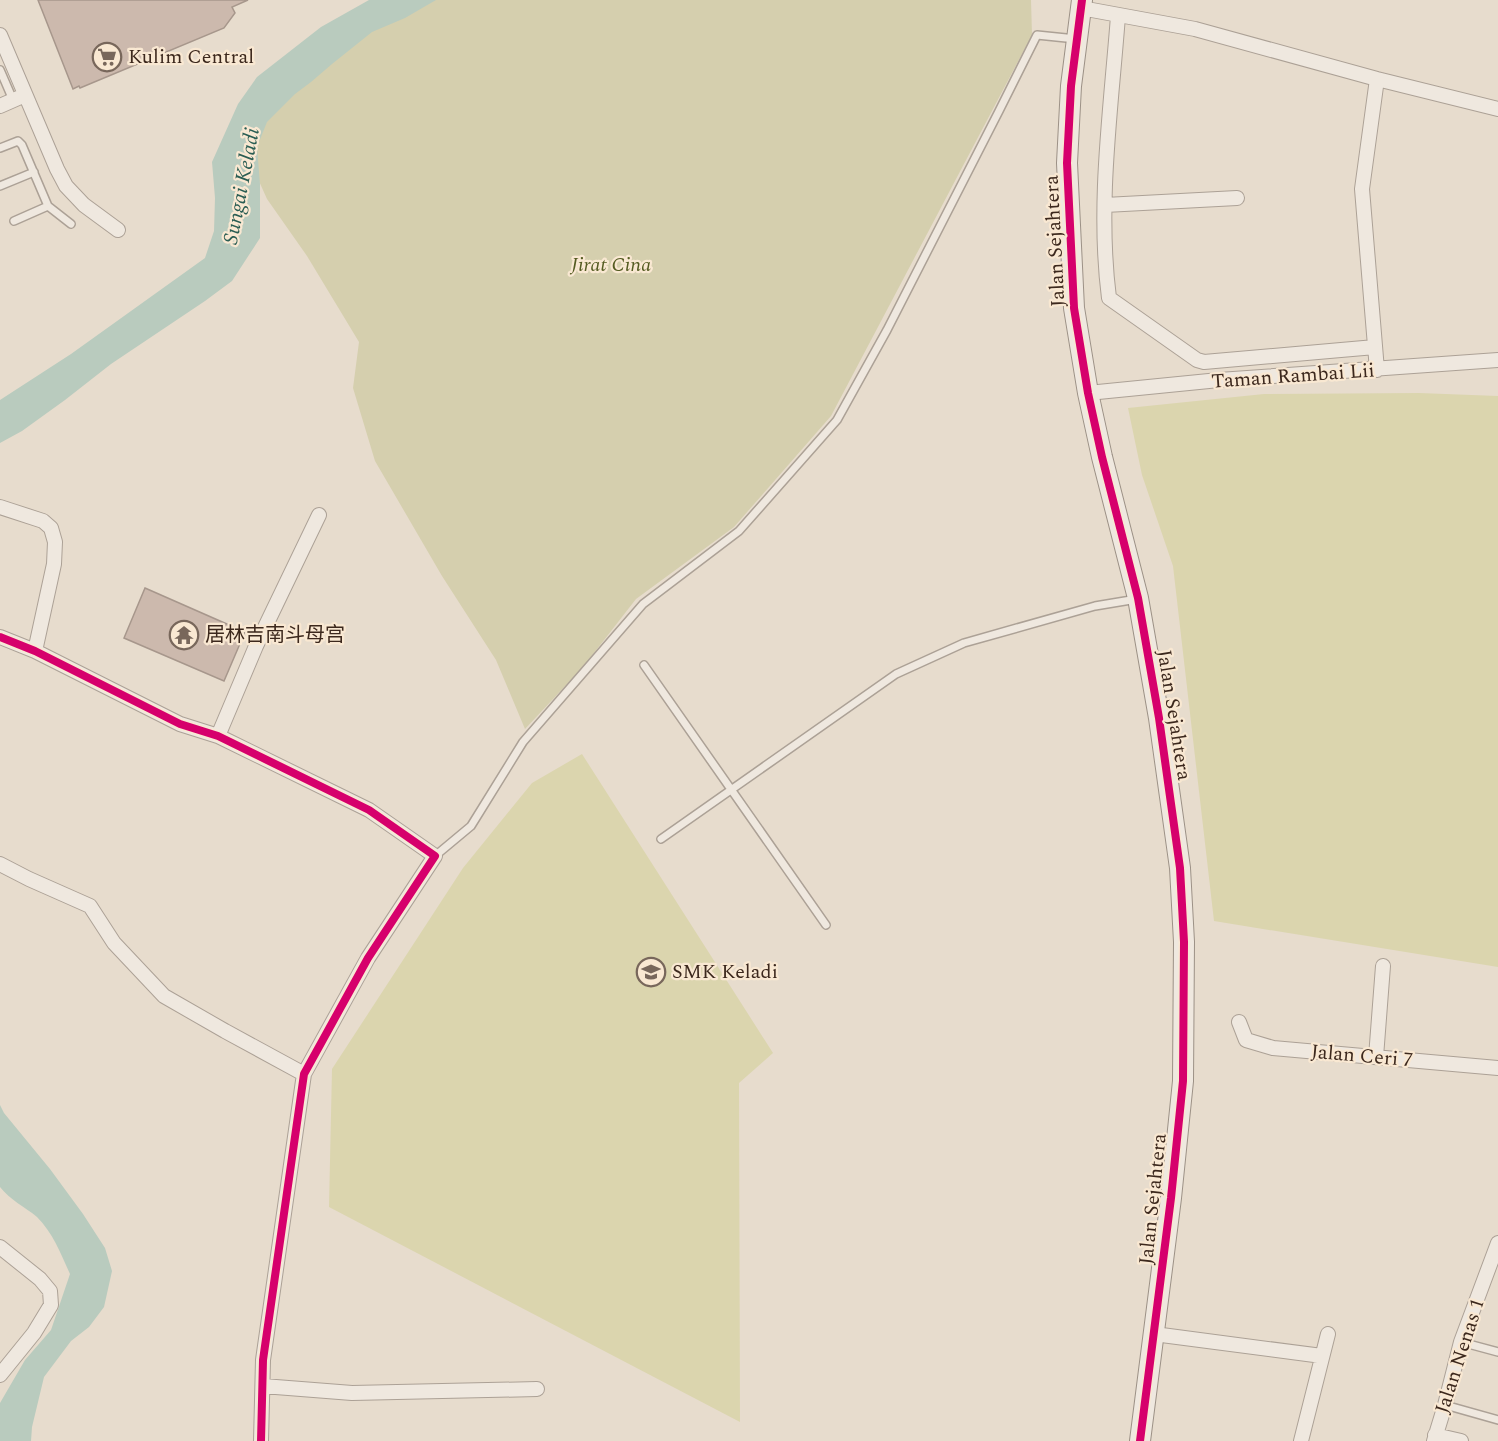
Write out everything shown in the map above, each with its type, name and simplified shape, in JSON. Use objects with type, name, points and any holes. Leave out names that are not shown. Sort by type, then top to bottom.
[{"type":"street","points":[[1081,4],[1118,16],[1195,29],[1377,79],[1498,109]]},
{"type":"street","name":"Jalan Sejahtera","points":[[1081,4],[1071,86],[1067,164],[1074,308],[1088,393],[1102,457],[1138,598],[1159,718],[1180,868],[1184,942],[1183,1081],[1171,1198],[1140,1441]]},
{"type":"street","points":[[1118,16],[1105,205],[1105,264],[1109,298],[1197,360],[1204,362],[1375,347]]},
{"type":"street","points":[[0,35],[12,100],[66,186],[84,205],[118,230]]},
{"type":"street","points":[[1377,79],[1362,189],[1377,370]]},
{"type":"street","points":[[1105,205],[1237,198]]},
{"type":"street","name":"Taman Rambai Lii","points":[[1088,393],[1219,380],[1498,360]]},
{"type":"street","points":[[0,507],[44,521],[51,528],[55,542],[54,564],[35,651]]},
{"type":"street","points":[[218,736],[256,646],[319,515]]},
{"type":"street","points":[[0,637],[35,651],[180,724],[218,736],[369,810],[435,856],[368,958],[304,1074],[263,1360],[261,1441]]},
{"type":"street","points":[[0,864],[90,906],[114,942],[164,996],[304,1074]]},
{"type":"street","points":[[1376,1057],[1383,966]]},
{"type":"street","name":"Jalan Ceri 7","points":[[1239,1022],[1246,1040],[1273,1048],[1498,1068]]},
{"type":"street","name":"Jalan Nenas 1","points":[[1435,1438],[1461,1342],[1493,1275],[1498,1243]]},
{"type":"street","points":[[0,1247],[40,1279],[50,1291],[51,1305],[34,1333],[0,1375]]},
{"type":"street","points":[[1154,1334],[1322,1356]]},
{"type":"street","points":[[1301,1441],[1328,1334]]},
{"type":"street","points":[[263,1386],[352,1393],[537,1389]]},
{"type":"street","points":[[1435,1438],[1461,1441]]},
{"type":"lane","points":[[435,856],[471,826],[523,742],[643,604],[739,531],[837,420],[898,309],[1037,35],[1076,39]]},
{"type":"lane","points":[[0,70],[12,100]]},
{"type":"lane","points":[[0,148],[18,141],[22,145],[48,206],[71,225]]},
{"type":"lane","points":[[0,186],[33,172]]},
{"type":"lane","points":[[14,221],[48,206]]},
{"type":"lane","points":[[661,839],[896,674],[964,643],[1095,606],[1138,598]]},
{"type":"lane","points":[[644,665],[826,925]]},
{"type":"lane","points":[[1461,1342],[1498,1352]]},
{"type":"lane","points":[[1445,1405],[1498,1420]]},
{"type":"shaded area","points":[[1419,393],[1498,396],[1498,967],[1214,921],[1173,566],[1142,475],[1128,408],[1264,394]]},
{"type":"shaded area","points":[[582,754],[773,1053],[739,1083],[740,1422],[329,1207],[332,1069],[463,868],[532,783]]},
{"type":"green space","name":"Jirat Cina","points":[[380,0],[1031,0],[1032,35],[831,416],[734,527],[636,599],[583,667],[525,729],[496,660],[442,576],[375,461],[353,388],[359,342],[307,256],[267,199],[245,150],[263,94]]},
{"type":"water","name":"Sungai Keladi","points":[[369,0],[436,0],[405,18],[372,32],[295,94],[267,122],[257,147],[260,238],[232,281],[111,364],[22,431],[0,443],[0,400],[71,354],[205,258],[214,231],[215,198],[212,162],[238,104],[257,77],[321,27]]},
{"type":"water","points":[[0,1105],[83,1214],[105,1248],[112,1271],[104,1307],[89,1327],[71,1341],[44,1377],[32,1427],[31,1441],[0,1441],[0,1403],[25,1360],[51,1330],[70,1274],[43,1223],[0,1187]]},
{"type":"building","name":"Kulim Central","points":[[38,0],[248,0],[232,7],[235,13],[224,28],[73,89]]},
{"type":"building","name":"居林吉南斗母宫","points":[[145,588],[245,632],[224,681],[124,638]]},
{"type":"cycle path","points":[[1082,0],[1071,86],[1067,163],[1074,308],[1088,393],[1102,457],[1138,598],[1159,718],[1180,868],[1184,942],[1183,1081],[1171,1198],[1140,1441]]},
{"type":"cycle path","points":[[0,637],[35,651],[180,724],[218,736],[369,810],[435,856],[368,958],[304,1074],[263,1360],[261,1441]]},
{"type":"place","name":"Kulim Central","points":[[107,57]]},
{"type":"place","name":"居林吉南斗母宫","points":[[184,635]]},
{"type":"place","name":"SMK Keladi","points":[[651,972]]}]
